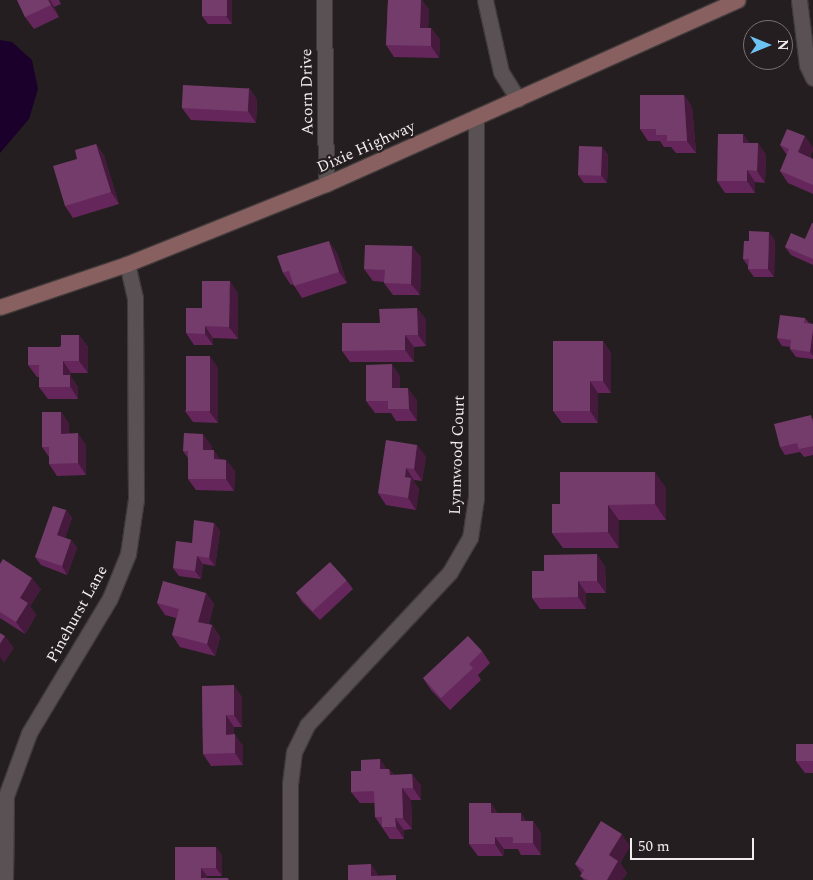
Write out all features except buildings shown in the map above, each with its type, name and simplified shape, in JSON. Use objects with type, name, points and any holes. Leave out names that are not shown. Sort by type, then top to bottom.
[{"type":"main road","name":"Dixie Highway","points":[[0,306],[127,264],[326,184],[738,0]]},
{"type":"street","name":"Acorn Drive","points":[[324,0],[326,184]]},
{"type":"street","points":[[485,0],[501,72],[518,99]]},
{"type":"street","points":[[799,0],[807,65],[813,78]]},
{"type":"street","name":"Lynnwood Court","points":[[290,880],[290,784],[294,752],[307,725],[450,572],[470,538],[476,498],[476,117]]},
{"type":"street","name":"Pinehurst Lane","points":[[5,880],[6,796],[29,733],[110,598],[128,554],[136,489],[135,298],[127,264]]},
{"type":"shaded area","points":[[0,40],[12,42],[32,60],[38,89],[29,119],[0,153]]}]
